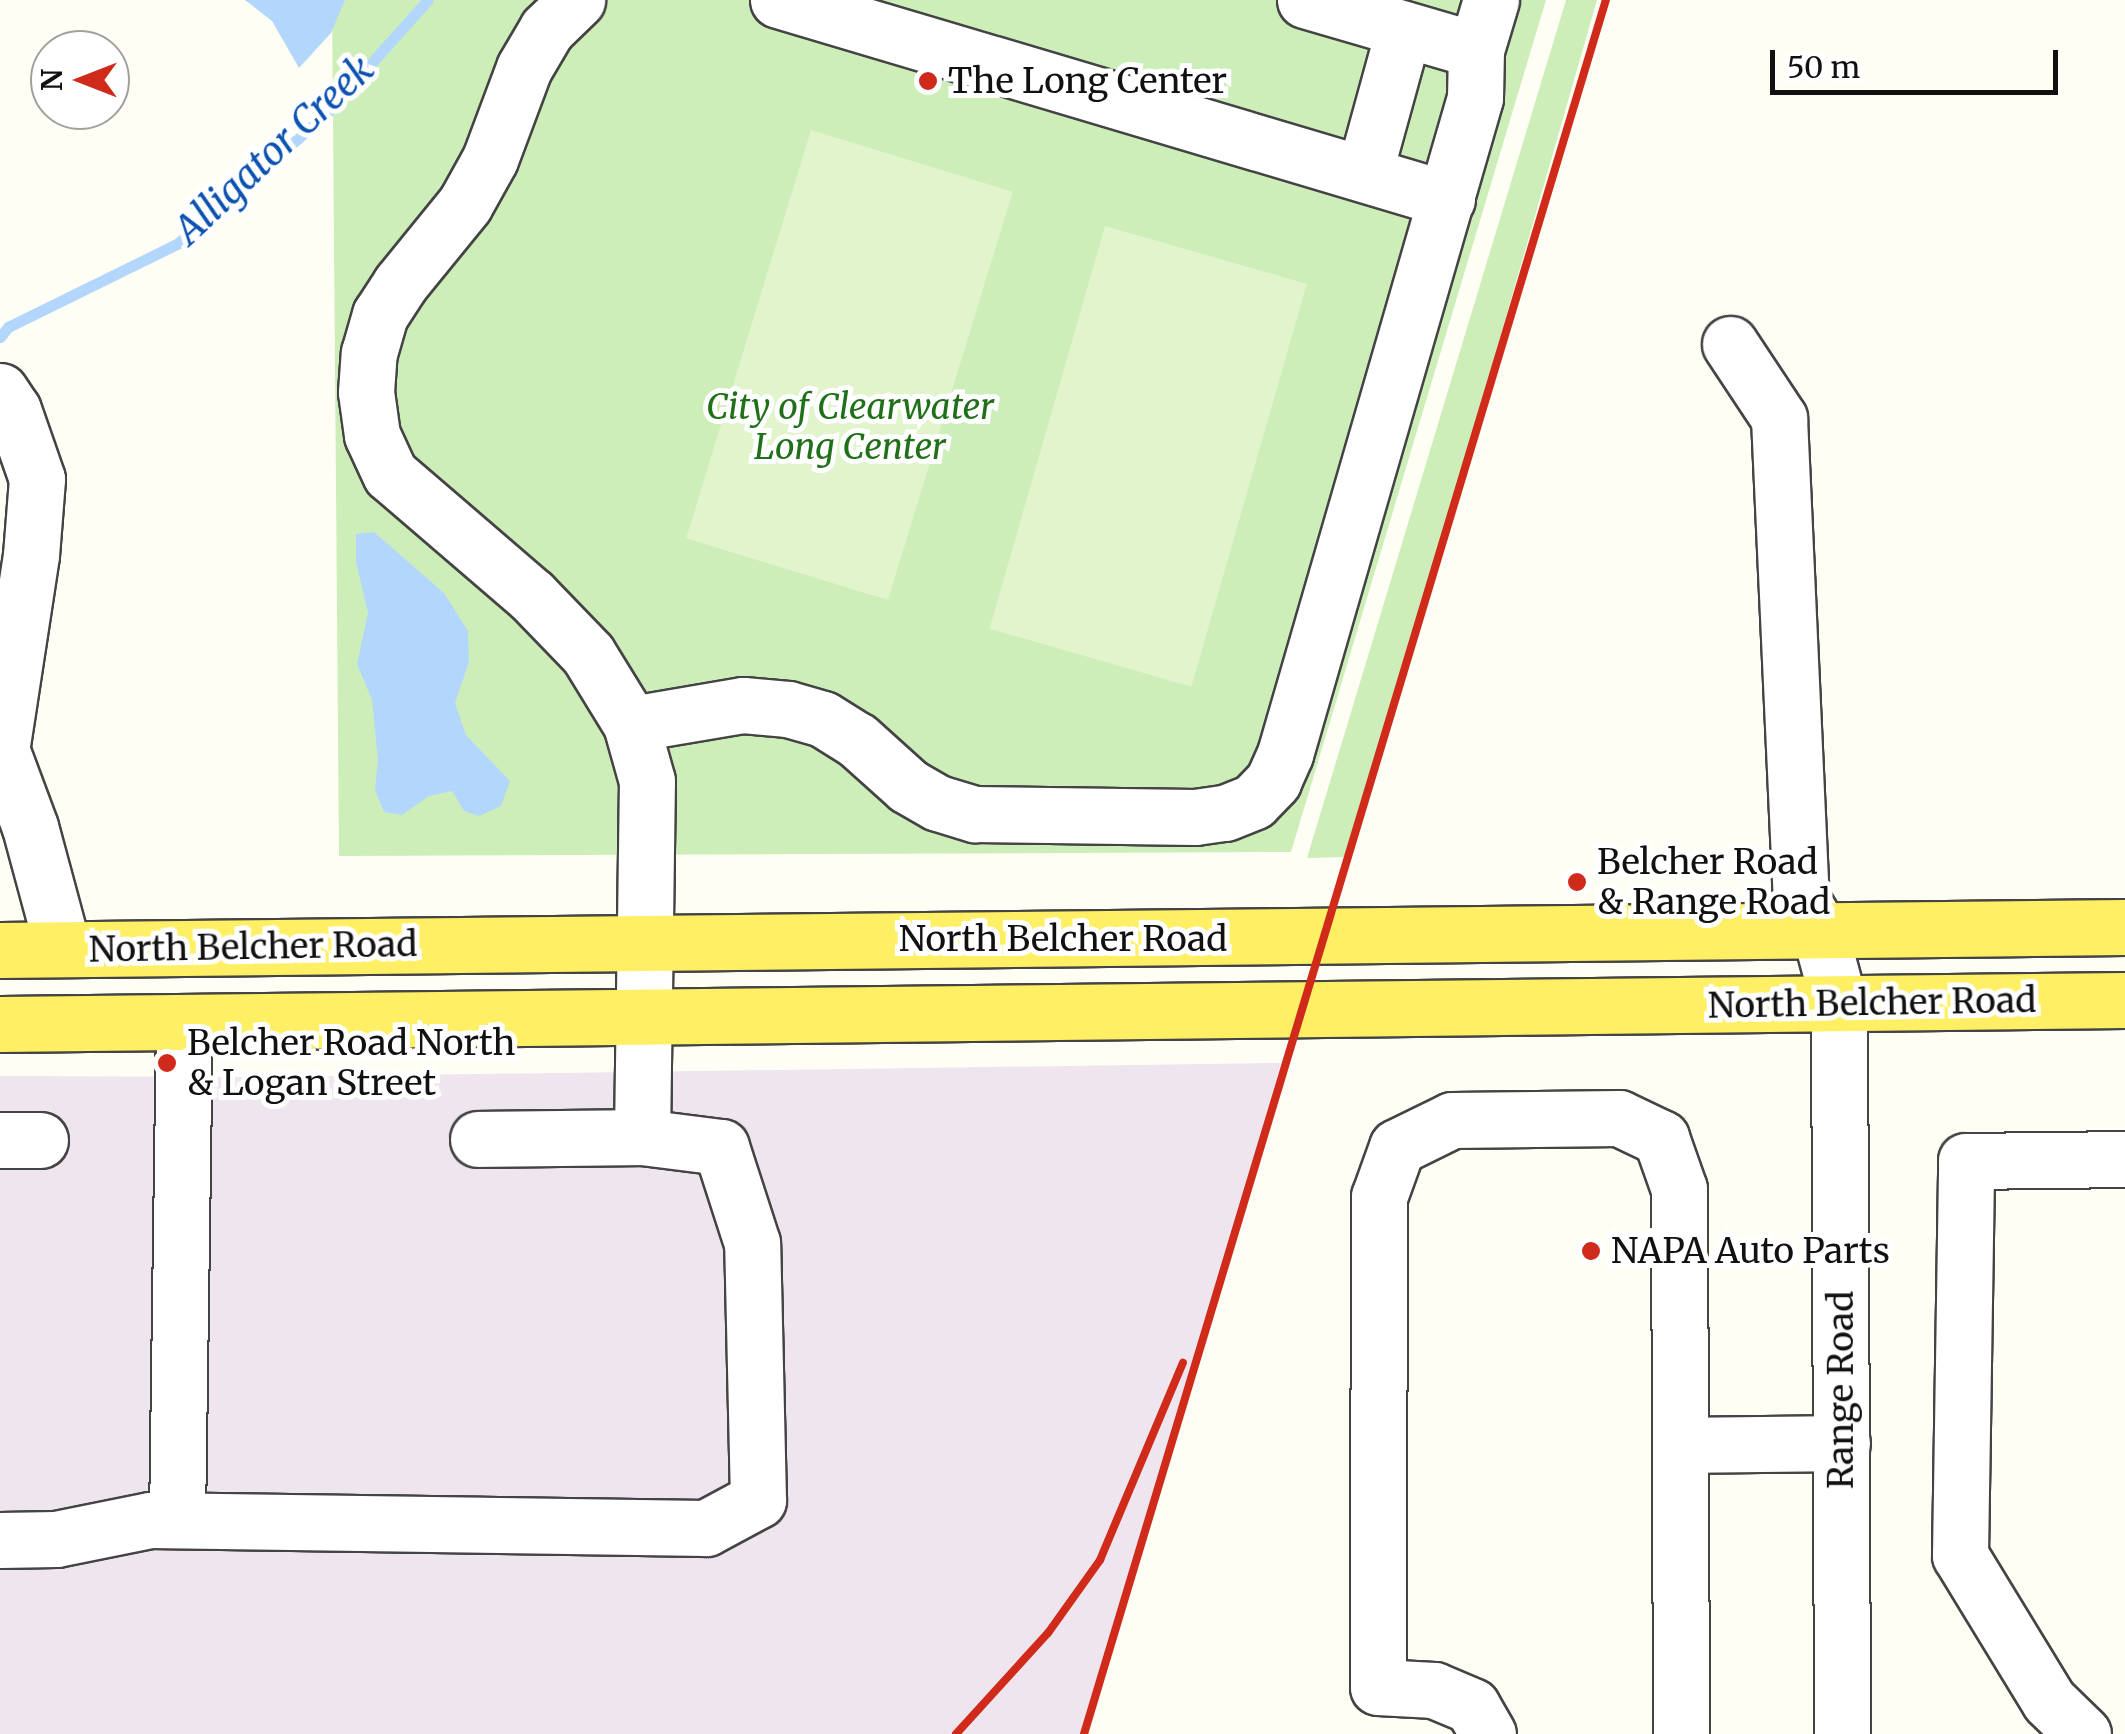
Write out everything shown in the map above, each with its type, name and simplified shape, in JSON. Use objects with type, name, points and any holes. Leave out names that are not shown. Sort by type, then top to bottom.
[{"type":"main road","name":"North Belcher Road","points":[[0,950],[2125,926]]},
{"type":"main road","name":"North Belcher Road","points":[[0,1024],[2125,1000]]},
{"type":"street","points":[[576,0],[547,30],[524,68],[490,159],[466,204],[400,284],[380,316],[369,354],[366,392],[372,435],[390,474],[532,596],[588,654],[631,724],[647,781],[642,1137]]},
{"type":"street","points":[[631,724],[744,705],[788,709],[823,719],[856,740],[908,786],[938,803],[975,814],[1195,817],[1226,813],[1254,801],[1273,781],[1285,754],[1475,98],[1484,25],[1404,29],[1304,0]]},
{"type":"street","points":[[792,2],[1446,198]]},
{"type":"street","points":[[1364,174],[1404,29]]},
{"type":"street","name":"Range Road","points":[[1730,344],[1779,418],[1801,899],[1819,930],[1839,1002],[1842,1734]]},
{"type":"street","points":[[6,401],[36,479],[32,555],[1,753],[30,827],[63,949]]},
{"type":"street","points":[[176,1520],[184,1022]]},
{"type":"street","points":[[1488,1734],[1472,1706],[1434,1690],[1378,1688],[1380,1197],[1397,1147],[1452,1120],[1619,1118],[1661,1138],[1679,1189],[1682,1734]]},
{"type":"street","points":[[0,1540],[56,1539],[150,1520],[706,1528],[758,1500],[752,1243],[721,1147],[642,1137],[478,1139]]},
{"type":"street","points":[[2082,1734],[2048,1701],[1960,1555],[1966,1161],[2125,1159]]},
{"type":"street","points":[[1681,1445],[1842,1444]]},
{"type":"shaded area","points":[[1281,1063],[1086,1734],[0,1734],[0,1076],[265,1077]]},
{"type":"green space","name":"City of Clearwater Long Center","points":[[332,0],[1546,0],[1291,852],[339,856]]},
{"type":"green space","points":[[1566,0],[1597,0],[1351,857],[1307,858]]},
{"type":"green space","points":[[811,130],[1013,192],[888,600],[686,538]]},
{"type":"green space","points":[[1105,226],[1307,284],[1191,687],[990,629]]},
{"type":"water","points":[[245,0],[345,0],[331,33],[299,68],[272,21]]},
{"type":"water","points":[[374,532],[444,593],[468,631],[469,662],[455,703],[466,735],[510,781],[501,806],[479,816],[464,811],[452,791],[429,796],[402,815],[384,812],[375,790],[378,760],[372,700],[357,664],[368,613],[356,562],[356,534]]},
{"type":"waterway","name":"Alligator Creek","points":[[0,337],[8,327],[177,244],[325,115],[428,0]]},
{"type":"railway","points":[[1084,1734],[1606,0]]},
{"type":"railway","points":[[956,1734],[1048,1633],[1100,1560],[1183,1363]]},
{"type":"place","name":"The Long Center","points":[[928,81]]},
{"type":"place","name":"Belcher Road & Range Road","points":[[1577,882]]},
{"type":"place","name":"Belcher Road North & Logan Street","points":[[167,1063]]},
{"type":"place","name":"NAPA Auto Parts","points":[[1591,1251]]}]
